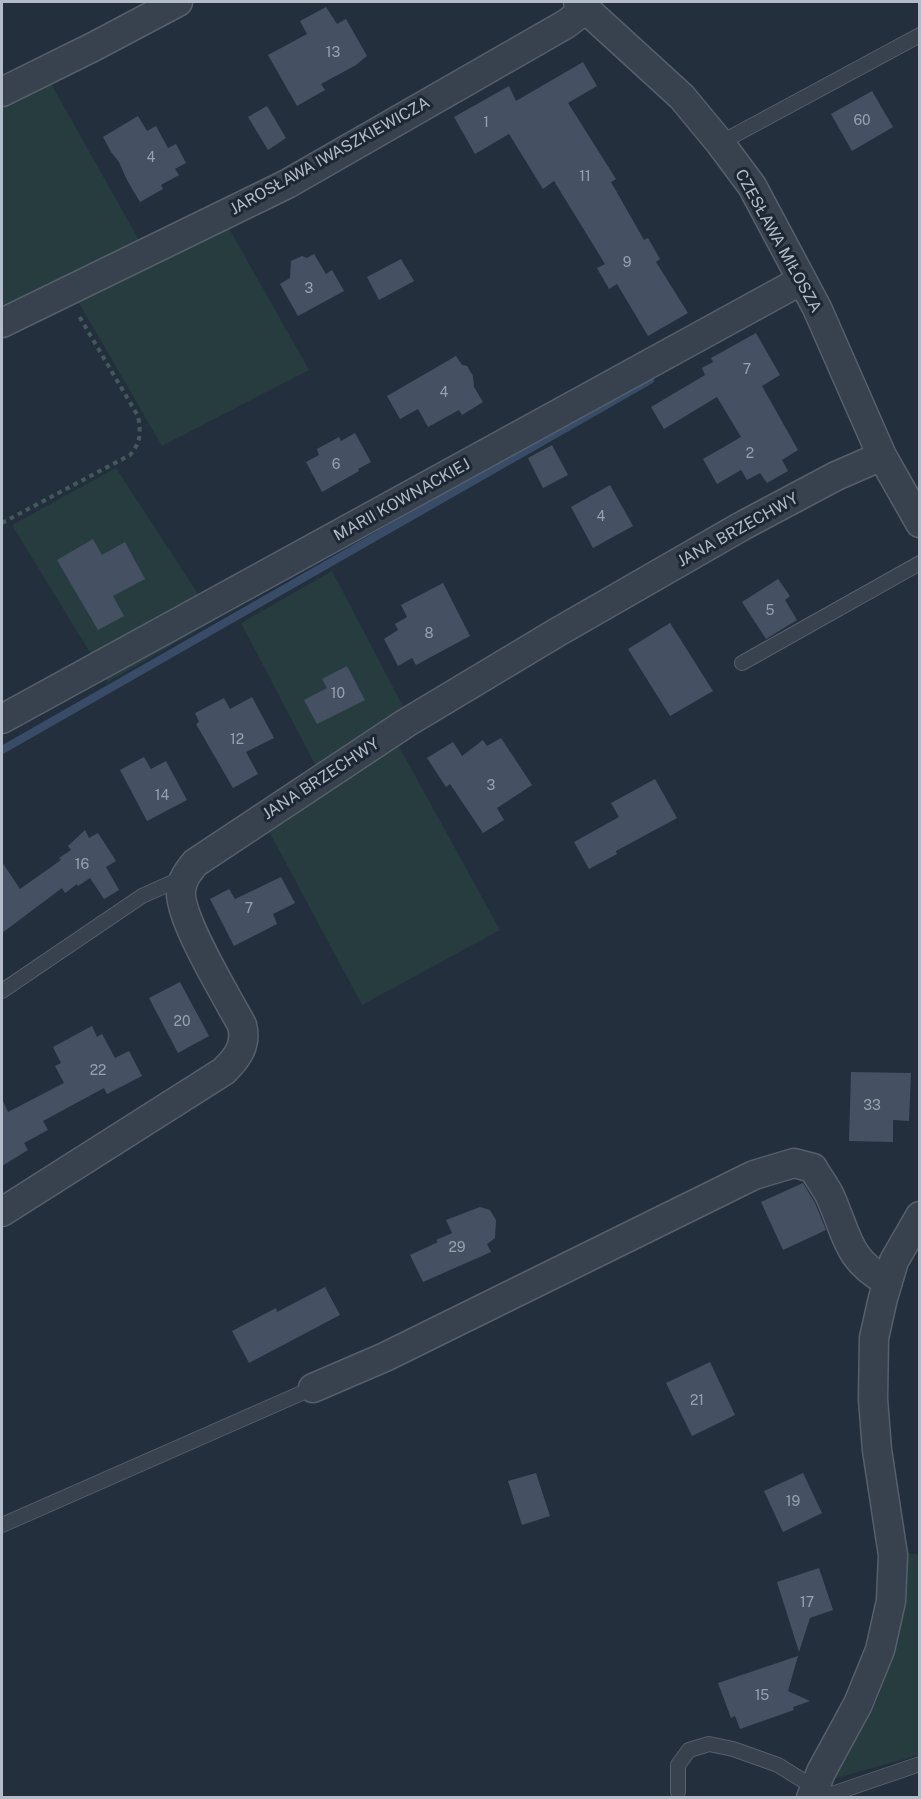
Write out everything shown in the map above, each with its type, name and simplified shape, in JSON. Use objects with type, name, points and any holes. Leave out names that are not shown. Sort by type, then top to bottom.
[{"type":"street","points":[[2,92],[178,2]]},
{"type":"street","name":"CZESŁAWA MIŁOSZA","points":[[582,5],[682,97],[720,142],[752,186],[817,308],[882,456],[920,523]]},
{"type":"street","name":"JAROSŁAWA IWASZKIEWICZA","points":[[2,323],[287,184],[566,24],[582,5]]},
{"type":"street","name":"MARII KOWNACKIEJ","points":[[2,719],[802,280]]},
{"type":"street","name":"JANA BRZECHWY","points":[[184,877],[195,863],[406,723],[742,526],[836,476],[882,456]]},
{"type":"street","points":[[2,1212],[224,1071],[243,1048],[242,1024],[190,926],[183,908],[181,892],[184,877]]},
{"type":"street","points":[[313,1388],[385,1357],[753,1175],[794,1163],[813,1168],[829,1194],[852,1251],[869,1272],[888,1282]]},
{"type":"street","points":[[813,1793],[821,1772],[858,1704],[880,1650],[891,1601],[893,1555],[873,1399],[874,1338],[894,1261],[920,1216]]},
{"type":"lane","points":[[720,142],[920,35]]},
{"type":"lane","points":[[742,663],[920,563]]},
{"type":"lane","points":[[2,991],[142,896],[184,877]]},
{"type":"lane","points":[[2,1525],[313,1388]]},
{"type":"lane","points":[[678,1792],[678,1765],[689,1750],[708,1743],[777,1765],[813,1793],[832,1794],[920,1764]]},
{"type":"path","points":[[2,523],[130,455],[138,445],[141,433],[138,416],[65,292]]},
{"type":"green space","points":[[45,73],[139,240],[2,311],[2,95]]},
{"type":"green space","points":[[226,223],[309,370],[162,446],[75,296]]},
{"type":"green space","points":[[116,468],[215,620],[108,682],[12,525]]},
{"type":"green space","points":[[332,571],[407,714],[318,770],[241,623]]},
{"type":"green space","points":[[396,741],[500,930],[362,1005],[265,824]]},
{"type":"green space","points":[[903,1552],[919,1555],[919,1755],[833,1779],[877,1700],[898,1638],[904,1601]]},
{"type":"building","points":[[326,7],[337,24],[346,19],[367,56],[356,65],[321,84],[325,90],[297,106],[268,55],[307,34],[300,21]]},
{"type":"building","points":[[583,62],[597,86],[568,103],[616,179],[611,182],[644,240],[648,238],[660,259],[656,262],[688,313],[648,336],[617,284],[609,289],[597,268],[605,264],[554,181],[543,189],[509,134],[475,154],[454,117],[509,86],[516,101]]},
{"type":"building","points":[[872,91],[893,127],[852,151],[831,114]]},
{"type":"building","points":[[267,106],[286,138],[268,150],[248,117]]},
{"type":"building","points":[[138,116],[147,131],[156,126],[168,148],[176,144],[186,163],[175,169],[179,175],[161,185],[163,189],[140,202],[103,137]]},
{"type":"building","points":[[314,254],[326,274],[332,270],[344,291],[298,316],[280,284],[290,278],[291,261]]},
{"type":"building","points":[[401,259],[414,281],[379,300],[367,277]]},
{"type":"building","points":[[756,333],[780,375],[762,386],[798,450],[782,460],[788,471],[767,483],[760,473],[747,480],[741,470],[717,484],[703,459],[741,437],[717,397],[664,429],[651,407],[705,375],[702,368],[713,362],[711,358]]},
{"type":"building","points":[[456,356],[462,365],[467,366],[473,376],[474,387],[483,402],[462,415],[459,410],[428,427],[418,409],[400,419],[387,396]]},
{"type":"building","points":[[355,433],[371,462],[322,492],[306,462],[319,455],[317,449],[339,437],[341,441]]},
{"type":"building","points":[[552,445],[568,475],[543,488],[528,458]]},
{"type":"building","points":[[610,485],[633,526],[593,548],[571,507]]},
{"type":"building","points":[[93,539],[102,555],[125,542],[145,579],[113,596],[124,616],[98,630],[57,560]]},
{"type":"building","points":[[778,579],[790,596],[785,600],[797,620],[766,639],[742,602]]},
{"type":"building","points":[[443,583],[470,636],[416,665],[412,658],[398,666],[384,639],[398,630],[395,624],[407,617],[401,605]]},
{"type":"building","points":[[670,623],[713,691],[670,716],[628,649]]},
{"type":"building","points":[[347,666],[365,700],[317,724],[304,700],[327,688],[322,679]]},
{"type":"building","points":[[252,697],[274,738],[246,752],[258,774],[233,788],[196,724],[199,722],[195,713],[224,698],[230,709]]},
{"type":"building","points":[[501,738],[532,785],[497,808],[504,820],[483,833],[450,784],[446,787],[427,758],[453,742],[462,756],[483,740],[487,746]]},
{"type":"building","points":[[144,757],[151,769],[166,761],[187,800],[147,821],[120,770]]},
{"type":"building","points":[[655,779],[677,818],[616,851],[617,854],[589,869],[574,842],[619,817],[611,803]]},
{"type":"building","points":[[85,830],[89,838],[98,833],[116,861],[106,867],[119,890],[104,899],[90,878],[65,893],[62,888],[2,933],[2,862],[20,889],[61,860],[59,858],[71,850],[68,846]]},
{"type":"building","points":[[281,877],[295,903],[273,914],[277,924],[234,946],[210,899],[229,889],[235,899]]},
{"type":"building","points":[[180,982],[209,1036],[178,1053],[149,998]]},
{"type":"building","points":[[92,1026],[97,1037],[102,1034],[115,1058],[129,1051],[142,1076],[107,1094],[104,1088],[43,1121],[48,1130],[24,1143],[28,1150],[2,1166],[2,1099],[8,1112],[64,1083],[55,1066],[61,1063],[53,1047]]},
{"type":"building","points":[[851,1072],[911,1073],[909,1121],[893,1120],[893,1142],[849,1141]]},
{"type":"building","points":[[803,1183],[815,1203],[826,1230],[783,1250],[761,1202]]},
{"type":"building","points":[[480,1207],[490,1210],[496,1220],[495,1238],[487,1244],[491,1252],[423,1282],[410,1255],[452,1233],[446,1220]]},
{"type":"building","points":[[325,1287],[340,1315],[249,1363],[232,1331],[276,1308],[277,1312]]},
{"type":"building","points":[[710,1362],[735,1415],[692,1436],[666,1383]]},
{"type":"building","points":[[536,1473],[550,1516],[522,1525],[508,1481]]},
{"type":"building","points":[[803,1473],[822,1513],[783,1532],[764,1491]]},
{"type":"building","points":[[819,1568],[833,1610],[810,1618],[799,1652],[777,1582]]},
{"type":"building","points":[[798,1656],[788,1691],[810,1701],[793,1707],[794,1710],[740,1729],[735,1716],[731,1718],[718,1683]]},
{"type":"waterway","points":[[2,750],[650,380]]}]
